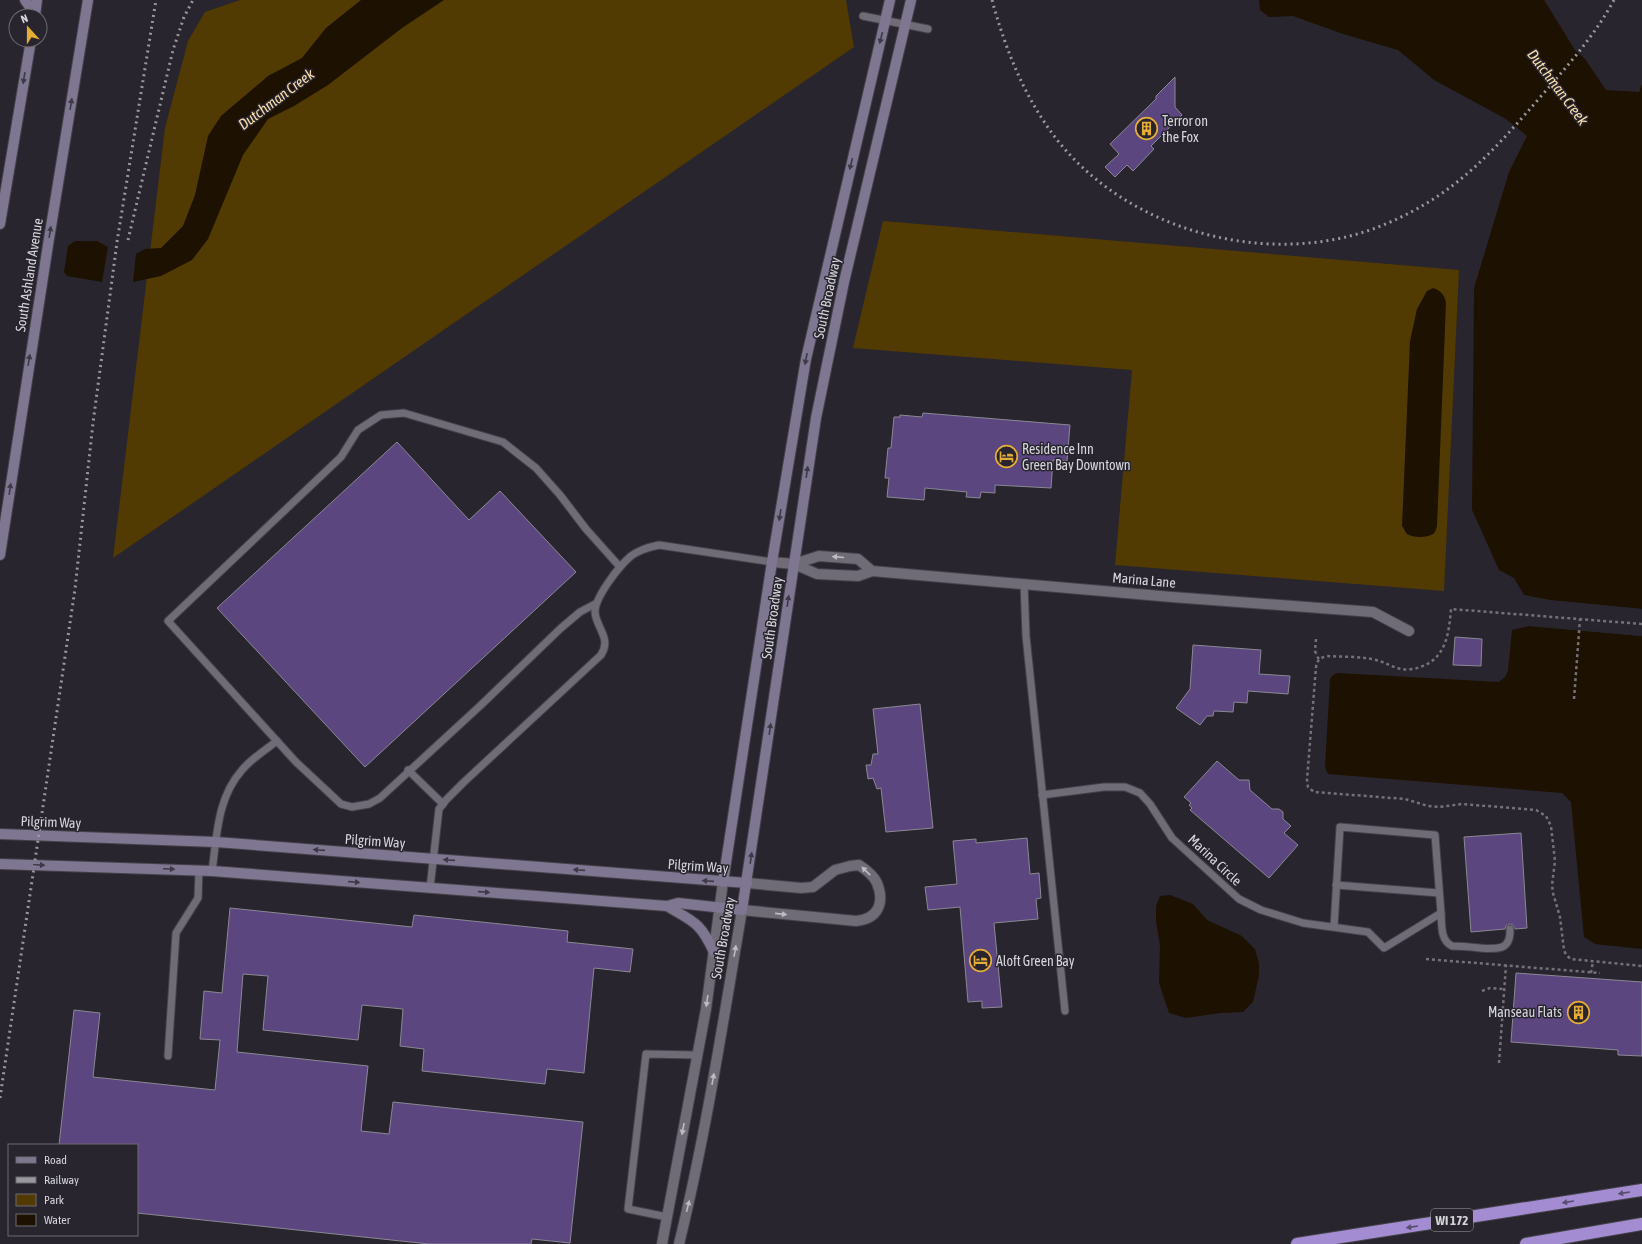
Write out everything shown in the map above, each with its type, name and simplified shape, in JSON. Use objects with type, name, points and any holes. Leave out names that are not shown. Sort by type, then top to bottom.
[{"type":"highway","name":"WI 172","points":[[1297,1244],[1642,1190]]},
{"type":"highway","points":[[1526,1244],[1642,1224]]},
{"type":"street","name":"South Ashland Avenue","points":[[0,555],[44,269],[88,0]]},
{"type":"street","name":"South Broadway","points":[[662,1244],[706,1010],[723,882],[772,562],[806,359],[890,0]]},
{"type":"street","name":"South Broadway","points":[[679,1244],[690,1199],[707,1115],[747,883],[816,418],[844,282],[911,0]]},
{"type":"street","points":[[0,224],[30,48]]},
{"type":"street","name":"Marina Lane","points":[[794,564],[819,556],[858,559],[872,571]]},
{"type":"street","name":"Marina Lane","points":[[772,562],[794,564],[817,574],[858,576],[872,571],[1172,597],[1373,612],[1409,631]]},
{"type":"street","name":"Pilgrim Way","points":[[0,834],[216,842],[747,883]]},
{"type":"street","points":[[0,864],[199,870],[667,906],[678,903],[856,921],[865,920],[873,916],[878,908],[879,894],[876,881],[859,865],[835,870],[813,887],[801,888],[747,883]]},
{"type":"street","points":[[667,906],[683,914],[699,927],[705,934],[714,952]]},
{"type":"lane","points":[[862,16],[928,29]]},
{"type":"lane","points":[[620,567],[586,529],[560,495],[536,468],[503,442],[404,413],[380,415],[358,430],[341,457],[168,621],[326,791],[340,804],[352,807],[369,804],[380,798],[408,770],[481,705],[561,628],[580,612],[595,604],[620,567],[631,556],[641,550],[650,546],[659,545],[772,562]]},
{"type":"lane","points":[[1024,583],[1026,636],[1065,1012]]},
{"type":"lane","points":[[430,888],[439,809],[464,782],[601,655],[605,648],[605,642],[595,614],[595,604]]},
{"type":"lane","points":[[212,871],[220,813],[228,789],[242,770],[277,740]]},
{"type":"lane","points":[[408,770],[443,804]]},
{"type":"lane","name":"Marina Circle","points":[[1042,795],[1104,787],[1125,787],[1140,794],[1150,804],[1172,838],[1239,899],[1261,910],[1303,923],[1368,932],[1384,948],[1441,913]]},
{"type":"lane","points":[[1334,927],[1340,827],[1435,835],[1443,937],[1446,943],[1452,946],[1497,949],[1505,946],[1509,941],[1510,929]]},
{"type":"lane","points":[[168,1056],[176,933],[198,898],[199,870]]},
{"type":"lane","points":[[1336,885],[1439,893]]},
{"type":"lane","points":[[667,1218],[628,1209],[646,1054],[697,1055]]},
{"type":"path","points":[[1642,624],[1451,609],[1448,638],[1443,649],[1435,659],[1426,665],[1414,669],[1402,669],[1363,658],[1327,656],[1319,660],[1316,667],[1306,780],[1308,787],[1314,792],[1405,799],[1428,806],[1438,807],[1462,804],[1536,810],[1542,812],[1550,820],[1555,861],[1553,889],[1560,917],[1566,955],[1571,959],[1642,966]]},
{"type":"path","points":[[1574,699],[1580,619]]},
{"type":"path","points":[[1316,639],[1315,651],[1319,660]]},
{"type":"path","points":[[1426,959],[1600,973]]},
{"type":"path","points":[[1591,973],[1593,961]]},
{"type":"path","points":[[1499,1063],[1506,965]]},
{"type":"path","points":[[1482,992],[1490,988],[1504,989]]},
{"type":"green space","points":[[240,0],[846,0],[854,47],[113,558],[165,128],[188,41],[205,12]]},
{"type":"green space","points":[[883,221],[1459,270],[1444,591],[1115,565],[1132,370],[853,348]]},
{"type":"water","name":"Dutchman Creek","points":[[361,0],[444,0],[402,28],[328,85],[294,106],[268,119],[243,155],[208,239],[192,260],[161,276],[133,282],[136,254],[145,249],[161,248],[183,226],[195,195],[208,136],[221,116],[268,76],[302,58],[326,28]]},
{"type":"water","name":"Dutchman Creek","points":[[1259,0],[1544,0],[1575,50],[1585,59],[1606,90],[1639,92],[1642,84],[1642,609],[1549,600],[1524,595],[1514,578],[1499,570],[1472,510],[1474,288],[1509,172],[1527,136],[1506,119],[1434,80],[1398,50],[1343,34],[1293,16],[1269,17],[1260,10]]},
{"type":"water","points":[[75,241],[97,241],[108,247],[102,282],[67,276],[64,272],[68,246]]},
{"type":"water","points":[[1433,288],[1442,293],[1446,303],[1437,526],[1433,534],[1424,537],[1416,537],[1407,534],[1402,526],[1410,341],[1417,309],[1427,291]]},
{"type":"water","points":[[1529,626],[1642,636],[1642,949],[1595,944],[1584,937],[1571,802],[1562,793],[1328,774],[1325,767],[1330,679],[1333,675],[1338,673],[1499,682],[1505,677],[1508,671],[1512,630]]},
{"type":"water","points":[[1170,895],[1193,904],[1207,920],[1242,936],[1255,949],[1259,963],[1259,975],[1253,1002],[1243,1012],[1220,1013],[1186,1018],[1169,1013],[1159,983],[1160,946],[1156,921],[1156,906],[1160,896]]},
{"type":"pier","points":[[1524,595],[1549,600],[1642,609],[1642,611],[1549,602],[1524,597]]},
{"type":"pier","points":[[1529,624],[1642,634],[1642,636],[1529,626],[1521,627],[1521,625]]},
{"type":"building","name":"Terror on the Fox","points":[[1175,77],[1175,107],[1182,115],[1151,146],[1154,149],[1133,171],[1127,165],[1115,177],[1105,167],[1119,154],[1110,144],[1156,99],[1156,96]]},
{"type":"building","name":"Residence Inn Green Bay Downtown","points":[[923,413],[1070,425],[1067,461],[1053,460],[1051,488],[995,485],[995,493],[981,492],[980,498],[966,497],[967,492],[925,488],[924,500],[887,497],[889,478],[885,478],[888,448],[891,448],[894,417],[900,417],[900,415],[922,417]]},
{"type":"building","points":[[397,442],[469,520],[500,491],[576,572],[365,767],[217,608]]},
{"type":"building","points":[[1455,637],[1482,639],[1481,666],[1453,665]]},
{"type":"building","points":[[1193,645],[1261,650],[1259,674],[1290,676],[1288,694],[1248,691],[1247,703],[1234,702],[1233,712],[1214,711],[1213,716],[1207,716],[1200,725],[1176,708],[1190,689]]},
{"type":"building","points":[[920,704],[933,828],[886,832],[881,788],[877,789],[873,778],[868,779],[866,765],[871,765],[873,754],[878,754],[873,709]]},
{"type":"building","points":[[1217,761],[1239,780],[1249,780],[1250,790],[1272,809],[1279,809],[1283,812],[1283,819],[1291,826],[1284,833],[1298,845],[1269,878],[1190,810],[1192,808],[1189,805],[1191,803],[1184,797]]},
{"type":"building","points":[[1521,833],[1527,928],[1515,929],[1513,925],[1510,924],[1506,926],[1505,929],[1471,932],[1464,837]]},
{"type":"building","name":"Aloft Green Bay","points":[[1027,838],[1030,874],[1039,873],[1041,898],[1036,899],[1038,919],[994,923],[1002,1007],[982,1008],[982,1001],[968,1002],[960,907],[928,910],[925,887],[957,884],[953,841],[976,839],[976,843]]},
{"type":"building","points":[[230,908],[412,927],[414,915],[568,931],[567,942],[633,949],[630,972],[594,968],[584,1073],[547,1069],[545,1084],[422,1071],[424,1049],[400,1046],[403,1009],[362,1005],[358,1040],[263,1030],[268,976],[243,974],[237,1052],[368,1066],[361,1131],[389,1134],[393,1102],[583,1122],[570,1243],[532,1239],[531,1244],[429,1244],[138,1213],[138,1144],[59,1144],[74,1010],[100,1013],[93,1077],[215,1090],[220,1040],[200,1039],[204,991],[222,993]]},
{"type":"building","name":"Manseau Flats","points":[[1516,973],[1642,982],[1642,1056],[1618,1055],[1618,1050],[1511,1042]]},
{"type":"railway","points":[[0,1098],[75,589],[93,423],[117,242],[156,0]]},
{"type":"railway","points":[[128,240],[173,50],[184,17],[193,0]]},
{"type":"railway","points":[[992,0],[1010,56],[1026,91],[1046,125],[1058,141],[1089,173],[1126,200],[1166,221],[1210,235],[1255,243],[1301,244],[1345,237],[1388,223],[1413,211],[1455,184],[1491,152],[1553,83],[1599,25],[1614,0]]},
{"type":"place","name":"Terror on the Fox","points":[[1147,129]]},
{"type":"place","name":"Residence Inn Green Bay Downtown","points":[[1007,457]]},
{"type":"place","name":"Aloft Green Bay","points":[[981,961]]},
{"type":"place","name":"Manseau Flats","points":[[1578,1012]]}]
